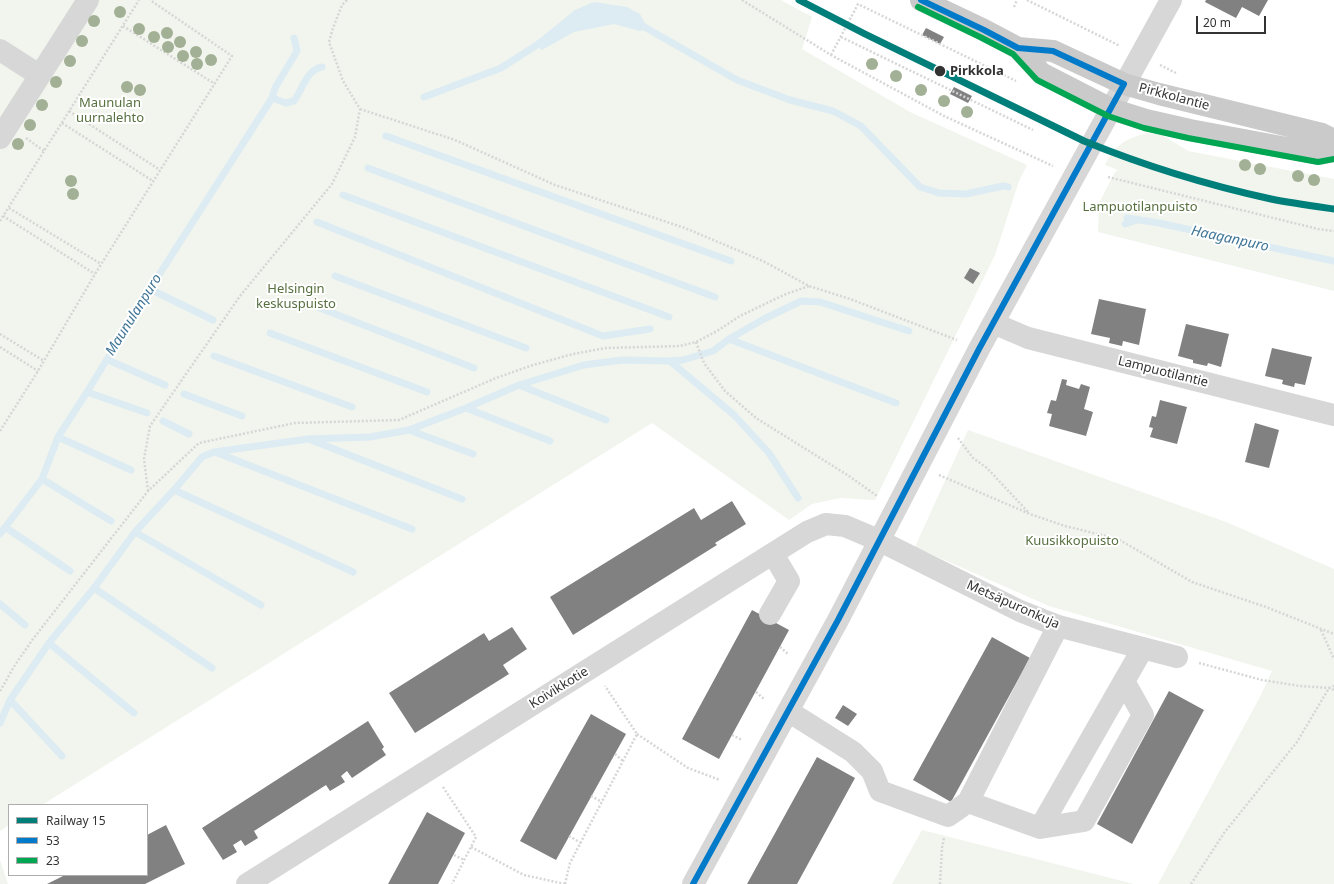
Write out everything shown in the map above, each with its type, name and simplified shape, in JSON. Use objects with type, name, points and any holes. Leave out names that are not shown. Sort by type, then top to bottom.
[{"type":"main road","name":"Pirkkolantie","points":[[921,0],[1018,48],[1041,73],[1111,109],[1146,120],[1190,130],[1319,154],[1334,151]]},
{"type":"main road","name":"Pirkkolantie","points":[[1018,48],[1053,51],[1124,84],[1322,134],[1334,140]]},
{"type":"street","points":[[0,138],[39,74],[88,0]]},
{"type":"street","points":[[693,884],[838,620],[878,540],[993,324],[1171,0]]},
{"type":"street","points":[[0,50],[39,74]]},
{"type":"street","name":"Lampuotilantie","points":[[993,324],[1028,338],[1334,415]]},
{"type":"street","name":"Koivikkotie","points":[[247,884],[807,532],[826,524],[845,526],[878,540]]},
{"type":"street","name":"Metsäpuronkuja","points":[[878,540],[1020,611],[1058,626],[1177,657]]},
{"type":"street","points":[[770,614],[789,581],[773,554]]},
{"type":"street","points":[[788,711],[853,752],[872,772],[880,791],[948,816],[968,802],[1058,626]]},
{"type":"street","points":[[1040,828],[1143,648]]},
{"type":"street","points":[[968,802],[1040,828],[1084,821],[1143,715],[1124,681]]},
{"type":"path","points":[[0,221],[139,0]]},
{"type":"path","points":[[0,431],[38,371],[101,264],[232,56],[150,0]]},
{"type":"path","points":[[347,0],[342,5],[329,42],[343,81],[360,109],[455,140],[555,185],[685,228],[763,261],[808,286],[850,299],[958,340]]},
{"type":"path","points":[[742,0],[831,55],[968,128],[1051,165]]},
{"type":"path","points":[[1014,7],[1017,0]]},
{"type":"path","points":[[1027,0],[1122,47]]},
{"type":"path","points":[[831,55],[858,4],[1021,84]]},
{"type":"path","points":[[123,26],[215,84]]},
{"type":"path","points":[[841,36],[1033,130]]},
{"type":"path","points":[[148,491],[144,459],[150,426],[240,296],[332,184],[355,137],[360,109]]},
{"type":"path","points":[[69,111],[160,170]]},
{"type":"path","points":[[62,123],[153,181]]},
{"type":"path","points":[[1108,177],[1318,229],[1334,231]]},
{"type":"path","points":[[8,208],[101,264]]},
{"type":"path","points":[[3,216],[95,274]]},
{"type":"path","points":[[0,691],[15,665],[29,646],[148,491],[199,443],[295,423],[399,420],[496,378],[533,365],[573,354],[606,348],[680,346],[696,342],[717,331],[740,316],[786,294],[808,286]]},
{"type":"path","points":[[0,334],[44,361]]},
{"type":"path","points":[[696,342],[704,363],[725,391],[756,418],[849,476],[881,498]]},
{"type":"path","points":[[0,348],[38,371]]},
{"type":"path","points":[[958,438],[973,458],[987,468],[1030,514]]},
{"type":"path","points":[[939,475],[1030,514],[1066,526],[1118,539],[1192,582],[1266,606],[1334,634]]},
{"type":"path","points":[[1321,629],[1334,660]]},
{"type":"path","points":[[780,647],[788,654]]},
{"type":"path","points":[[1177,657],[1262,680],[1300,686],[1329,688],[1334,690]]},
{"type":"path","points":[[592,667],[637,734],[688,768],[720,780]]},
{"type":"path","points":[[1191,884],[1224,833],[1297,742],[1329,688],[1334,686]]},
{"type":"path","points":[[756,692],[764,699]]},
{"type":"path","points":[[471,847],[524,875],[565,884],[570,863],[637,734]]},
{"type":"path","points":[[732,735],[742,740]]},
{"type":"path","points":[[614,754],[623,761]]},
{"type":"path","points":[[431,768],[476,837],[452,884]]},
{"type":"path","points":[[591,796],[602,802]]},
{"type":"path","points":[[940,884],[942,848],[948,816]]},
{"type":"path","points":[[569,836],[581,843]]},
{"type":"path","points":[[454,855],[464,860]]},
{"type":"green space","name":"Helsingin keskuspuisto","points":[[0,0],[781,0],[812,17],[802,49],[910,112],[1027,165],[1019,181],[995,255],[875,500],[840,498],[812,504],[789,520],[652,423],[44,804],[8,804],[8,826],[0,831]]},
{"type":"green space","name":"Lampuotilanpuisto","points":[[1147,133],[1162,135],[1188,151],[1334,179],[1334,291],[1098,232],[1099,203],[1115,172],[1118,170],[1105,165],[1113,152],[1127,140]]},
{"type":"green space","name":"Kuusikkopuisto","points":[[968,430],[1226,522],[1334,569],[1334,884],[1158,884],[1261,695],[1272,671],[1049,606],[915,547]]},
{"type":"green space","points":[[922,830],[1134,884],[892,884]]},
{"type":"green space","points":[[0,860],[8,884],[0,884]]},
{"type":"shaded area","points":[[594,2],[627,7],[640,14],[648,29],[640,31],[614,24],[574,32],[542,50],[533,44],[575,10]]},
{"type":"building","points":[[1206,0],[1268,0],[1259,16],[1242,7],[1236,18],[1205,2]]},
{"type":"building","points":[[926,28],[944,37],[940,44],[922,35]]},
{"type":"building","points":[[954,87],[972,96],[968,103],[950,94]]},
{"type":"building","points":[[970,268],[980,273],[973,284],[964,278]]},
{"type":"building","points":[[1099,299],[1146,309],[1139,345],[1123,341],[1122,346],[1109,343],[1110,338],[1091,334]]},
{"type":"building","points":[[1186,324],[1229,334],[1221,367],[1208,363],[1207,366],[1193,363],[1193,360],[1178,356]]},
{"type":"building","points":[[1272,348],[1312,357],[1305,385],[1295,383],[1294,387],[1282,384],[1283,380],[1265,376]]},
{"type":"building","points":[[1062,379],[1067,380],[1066,385],[1079,389],[1081,384],[1090,387],[1084,409],[1093,412],[1086,436],[1049,426],[1052,414],[1047,413],[1051,400],[1056,401]]},
{"type":"building","points":[[1160,400],[1187,407],[1177,444],[1150,437],[1153,428],[1149,427],[1152,416],[1156,417]]},
{"type":"building","points":[[1255,423],[1279,430],[1269,468],[1245,462]]},
{"type":"building","points":[[732,501],[746,524],[715,543],[717,545],[573,635],[550,597],[694,508],[701,520]]},
{"type":"building","points":[[752,610],[789,630],[719,759],[682,739]]},
{"type":"building","points":[[512,627],[527,649],[503,665],[509,674],[415,733],[389,693],[484,633],[489,641]]},
{"type":"building","points":[[992,637],[1030,658],[951,802],[913,780]]},
{"type":"building","points":[[1169,691],[1204,710],[1132,844],[1097,824]]},
{"type":"building","points":[[843,705],[857,714],[848,726],[835,718]]},
{"type":"building","points":[[591,714],[626,734],[556,860],[520,841]]},
{"type":"building","points":[[368,721],[384,747],[382,749],[386,755],[352,778],[347,771],[341,776],[345,782],[330,791],[326,785],[254,831],[258,838],[245,846],[241,840],[233,845],[237,852],[223,860],[202,828]]},
{"type":"building","points":[[817,757],[855,778],[797,884],[747,884]]},
{"type":"building","points":[[427,812],[465,833],[438,884],[388,884]]},
{"type":"building","points":[[166,825],[185,864],[145,884],[47,884],[63,876],[148,876],[148,834]]},
{"type":"waterway","points":[[641,25],[737,80],[790,100],[833,111],[861,126],[920,187],[939,193],[966,194],[1003,186],[1008,187]]},
{"type":"waterway","name":"Maunulanpuro","points":[[0,534],[42,479],[58,437],[150,289],[272,98],[275,88],[297,51],[294,38]]},
{"type":"waterway","points":[[424,97],[501,68],[543,41]]},
{"type":"waterway","points":[[272,98],[286,103],[294,101],[305,81],[312,72],[322,67]]},
{"type":"waterway","points":[[386,136],[731,261]]},
{"type":"waterway","points":[[368,168],[715,297]]},
{"type":"waterway","points":[[343,195],[669,317]]},
{"type":"waterway","name":"Haaganpuro","points":[[1127,218],[1159,223],[1334,261]]},
{"type":"waterway","name":"Haaganpuro","points":[[1125,224],[1137,220]]},
{"type":"waterway","points":[[317,222],[603,336],[650,329]]},
{"type":"waterway","points":[[335,276],[526,348]]},
{"type":"waterway","points":[[150,289],[213,320]]},
{"type":"waterway","points":[[0,723],[10,700],[49,643],[94,588],[135,532],[202,457],[214,452],[308,439],[370,437],[409,430],[466,408],[519,385],[584,365],[622,360],[683,360],[713,351],[729,339],[764,319],[801,301],[820,302],[909,331]]},
{"type":"waterway","points":[[307,303],[474,368]]},
{"type":"waterway","points":[[270,333],[427,392]]},
{"type":"waterway","points":[[729,339],[896,403]]},
{"type":"waterway","points":[[214,356],[352,407]]},
{"type":"waterway","points":[[108,360],[165,385]]},
{"type":"waterway","points":[[670,361],[734,415],[769,453],[798,498]]},
{"type":"waterway","points":[[519,385],[606,420]]},
{"type":"waterway","points":[[87,392],[147,413]]},
{"type":"waterway","points":[[184,394],[242,416]]},
{"type":"waterway","points":[[466,408],[550,441]]},
{"type":"waterway","points":[[163,421],[189,434]]},
{"type":"waterway","points":[[409,430],[473,454]]},
{"type":"waterway","points":[[58,437],[131,470]]},
{"type":"waterway","points":[[311,440],[462,499]]},
{"type":"waterway","points":[[215,452],[412,529]]},
{"type":"waterway","points":[[42,479],[111,521]]},
{"type":"waterway","points":[[174,490],[353,572]]},
{"type":"waterway","points":[[5,527],[70,571]]},
{"type":"waterway","points":[[135,532],[261,605]]},
{"type":"waterway","points":[[94,588],[212,668]]},
{"type":"waterway","points":[[0,604],[25,625]]},
{"type":"waterway","points":[[49,643],[134,713]]},
{"type":"waterway","points":[[10,700],[62,756]]},
{"type":"rail line","name":"15","points":[[799,0],[865,34],[1084,141],[1107,150],[1153,167],[1223,188],[1271,199],[1334,209]]},
{"type":"transit line","name":"53","points":[[693,884],[838,620],[979,349],[1124,84],[1053,51],[1018,48],[921,0]]},
{"type":"transit line","name":"23","points":[[918,7],[1013,54],[1037,80],[1108,116],[1144,128],[1188,138],[1318,162],[1334,159]]},
{"type":"place","name":"Pirkkola","points":[[940,71]]},
{"type":"park label","name":"Maunulan uurnalehto","points":[[110,110]]}]
